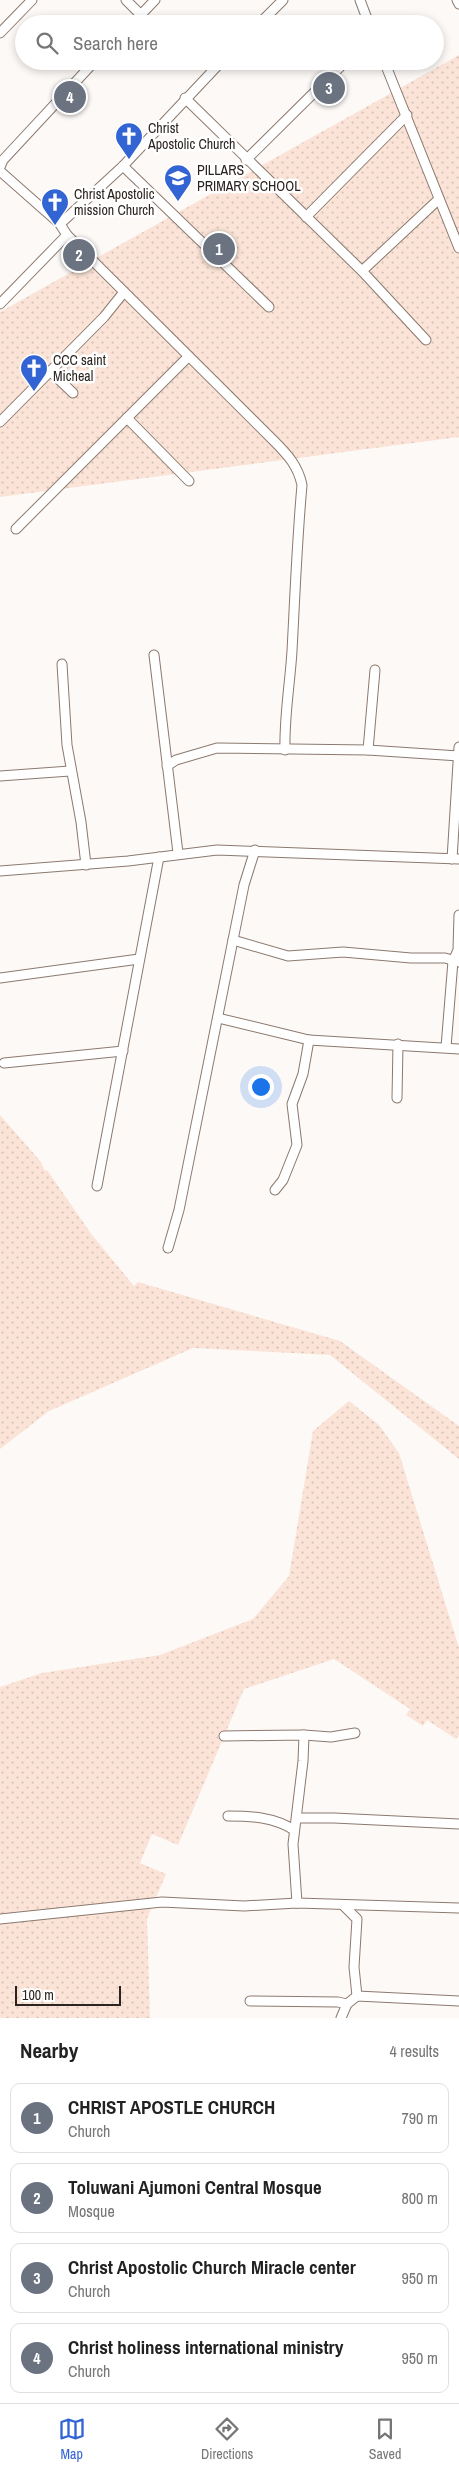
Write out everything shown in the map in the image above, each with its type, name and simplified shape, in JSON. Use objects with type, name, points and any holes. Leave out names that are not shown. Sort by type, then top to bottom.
[{"type":"street","points":[[17,15],[32,0]]},
{"type":"street","points":[[126,0],[141,14],[155,0]]},
{"type":"street","points":[[268,15],[283,0]]},
{"type":"street","points":[[360,0],[366,15]]},
{"type":"street","points":[[458,0],[459,4]]},
{"type":"street","points":[[0,33],[15,18]]},
{"type":"street","points":[[0,167],[2,160],[87,70]]},
{"type":"street","points":[[60,224],[123,166],[213,70]]},
{"type":"street","points":[[246,160],[337,70]]},
{"type":"street","points":[[388,70],[459,248]]},
{"type":"street","points":[[185,98],[246,160],[362,271],[426,340]]},
{"type":"street","points":[[306,217],[407,115]]},
{"type":"street","points":[[123,166],[269,307]]},
{"type":"street","points":[[0,171],[60,224],[67,235],[274,441],[292,460],[299,472],[302,485],[294,586],[292,651],[284,730],[285,750]]},
{"type":"street","points":[[362,271],[439,199]]},
{"type":"street","points":[[0,304],[67,235]]},
{"type":"street","points":[[0,422],[104,317],[124,292]]},
{"type":"street","points":[[16,529],[188,357]]},
{"type":"street","points":[[50,371],[73,393]]},
{"type":"street","points":[[127,418],[189,481]]},
{"type":"street","points":[[154,655],[178,853]]},
{"type":"street","points":[[62,664],[70,771],[81,822],[86,864]]},
{"type":"street","points":[[368,750],[375,670]]},
{"type":"street","points":[[0,871],[217,850],[456,859],[458,753],[217,748],[176,760],[167,766]]},
{"type":"street","points":[[0,776],[70,771]]},
{"type":"street","points":[[168,1248],[178,1210],[244,885],[255,850]]},
{"type":"street","points":[[98,1186],[158,857]]},
{"type":"street","points":[[446,1048],[458,950],[459,915]]},
{"type":"street","points":[[233,940],[288,956],[343,952],[410,958],[445,958],[456,961]]},
{"type":"street","points":[[0,978],[139,959]]},
{"type":"street","points":[[218,1018],[309,1040],[459,1049]]},
{"type":"street","points":[[275,1190],[283,1180],[297,1145],[292,1104],[303,1074],[309,1040]]},
{"type":"street","points":[[397,1098],[398,1044]]},
{"type":"street","points":[[4,1063],[123,1051]]},
{"type":"street","points":[[224,1736],[304,1735],[331,1737],[355,1733]]},
{"type":"street","points":[[297,1903],[293,1862],[294,1830],[297,1818],[304,1735]]},
{"type":"street","points":[[228,1816],[252,1816],[284,1824],[294,1830]]},
{"type":"street","points":[[297,1818],[459,1824]]},
{"type":"street","points":[[0,1919],[155,1902],[244,1906],[297,1903],[459,1908]]},
{"type":"street","points":[[343,1905],[357,1919]]},
{"type":"street","points":[[357,1996],[354,1967],[357,1919],[366,1905]]},
{"type":"street","points":[[341,2018],[347,2004],[357,1996],[459,2001]]},
{"type":"street","points":[[250,2001],[347,2004]]},
{"type":"shaded area","points":[[459,55],[459,437],[0,497],[0,312],[432,70],[444,70],[444,63]]},
{"type":"shaded area","points":[[0,1115],[41,1162],[45,1171],[47,1170],[92,1235],[134,1286],[138,1282],[340,1341],[459,1426],[459,1459],[330,1355],[193,1348],[49,1411],[0,1449]]},
{"type":"shaded area","points":[[349,1401],[379,1425],[399,1453],[459,1648],[459,1735],[456,1739],[427,1720],[423,1726],[406,1715],[410,1709],[334,1659],[244,1689],[178,1845],[152,1834],[140,1863],[166,1874],[147,1919],[150,2018],[0,2018],[0,1687],[42,1673],[160,1655],[253,1619],[289,1576],[313,1431]]},
{"type":"place","name":"Christ Apostolic Church Miracle center","points":[[329,88]]},
{"type":"place","name":"Christ holiness international ministry","points":[[70,97]]},
{"type":"place","name":"Christ Apostolic Church","points":[[129,160]]},
{"type":"place","name":"PILLARS PRIMARY SCHOOL","points":[[178,202]]},
{"type":"place","name":"Christ Apostolic mission Church","points":[[55,226]]},
{"type":"place","name":"CHRIST APOSTLE CHURCH","points":[[219,249]]},
{"type":"place","name":"Toluwani Ajumoni Central Mosque","points":[[79,255]]},
{"type":"place","name":"CCC saint Micheal","points":[[34,392]]}]
